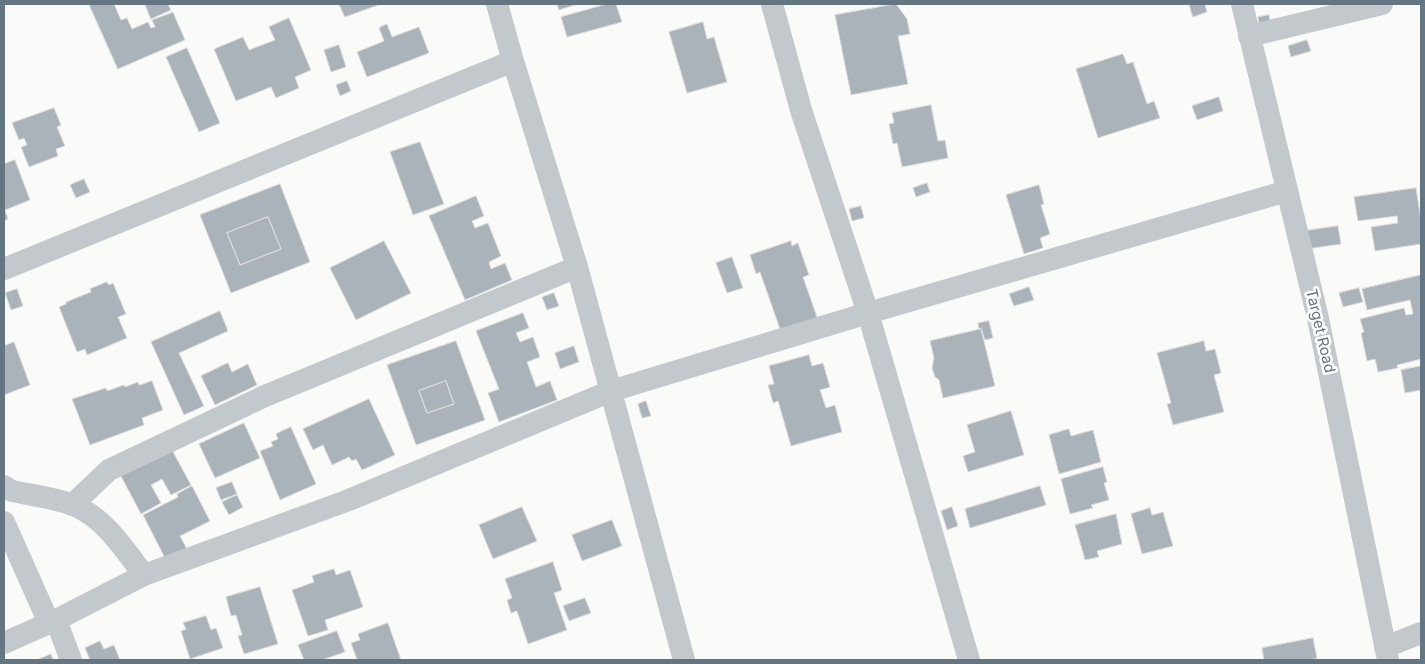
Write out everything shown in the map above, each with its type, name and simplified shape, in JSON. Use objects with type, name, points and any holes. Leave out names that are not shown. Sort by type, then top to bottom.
[{"type":"street","points":[[497,4],[577,267],[684,660]]},
{"type":"street","points":[[772,4],[801,110],[868,313],[969,660]]},
{"type":"street","name":"Target Road","points":[[1242,4],[1321,333],[1387,654]]},
{"type":"street","points":[[1249,36],[1382,4]]},
{"type":"street","points":[[4,269],[513,61]]},
{"type":"street","points":[[4,643],[53,621],[144,575],[349,500],[611,391],[868,313],[1287,191]]},
{"type":"street","points":[[72,505],[109,470],[265,396],[577,267]]},
{"type":"street","points":[[4,486],[12,491],[72,505],[89,514],[111,532],[144,575]]},
{"type":"street","points":[[4,522],[71,660]]},
{"type":"street","points":[[1387,654],[1421,633]]},
{"type":"building","points":[[89,4],[114,4],[121,20],[127,18],[132,29],[148,22],[151,28],[155,27],[152,20],[173,12],[185,40],[118,69]]},
{"type":"building","points":[[145,4],[168,4],[171,10],[151,19]]},
{"type":"building","points":[[339,4],[381,4],[345,17]]},
{"type":"building","points":[[557,4],[578,4],[559,10]]},
{"type":"building","points":[[607,4],[616,4],[622,22],[567,37],[561,17]]},
{"type":"building","points":[[896,4],[907,19],[910,34],[898,36],[908,84],[851,95],[835,15]]},
{"type":"building","points":[[1189,4],[1205,4],[1207,12],[1193,17]]},
{"type":"building","points":[[1269,15],[1271,26],[1260,28],[1258,17]]},
{"type":"building","points":[[289,18],[311,70],[295,77],[299,88],[276,98],[271,87],[236,101],[214,49],[243,37],[249,50],[275,40],[269,27]]},
{"type":"building","points":[[703,22],[707,39],[714,37],[727,82],[687,93],[669,32]]},
{"type":"building","points":[[387,24],[392,37],[419,27],[429,53],[367,77],[357,52],[384,41],[379,28]]},
{"type":"building","points":[[1307,40],[1311,51],[1291,57],[1288,46]]},
{"type":"building","points":[[339,45],[346,67],[331,72],[324,50]]},
{"type":"building","points":[[187,48],[220,123],[199,132],[166,57]]},
{"type":"building","points":[[1123,54],[1127,64],[1133,62],[1147,104],[1154,101],[1160,118],[1098,138],[1076,69]]},
{"type":"building","points":[[347,81],[351,91],[340,96],[336,85]]},
{"type":"building","points":[[1219,97],[1223,111],[1197,120],[1192,106]]},
{"type":"building","points":[[931,105],[938,141],[945,140],[948,158],[902,167],[897,143],[893,144],[889,124],[894,123],[892,113]]},
{"type":"building","points":[[54,108],[61,125],[57,127],[65,146],[56,149],[58,156],[29,167],[21,147],[27,145],[24,138],[19,140],[12,123]]},
{"type":"building","points":[[420,142],[444,204],[413,215],[390,152]]},
{"type":"building","points":[[15,160],[30,200],[5,210],[8,219],[4,221],[4,164]]},
{"type":"building","points":[[84,179],[90,192],[76,198],[70,185]]},
{"type":"building","points":[[927,183],[930,192],[916,197],[913,188]]},
{"type":"building","points":[[280,184],[310,262],[231,293],[200,215]],"holes":[[[268,217],[281,249],[240,265],[227,233]]]},
{"type":"building","points":[[1039,185],[1044,204],[1041,205],[1050,234],[1040,238],[1043,248],[1024,254],[1006,195]]},
{"type":"building","points":[[1416,188],[1421,220],[1421,244],[1375,251],[1371,227],[1398,223],[1397,216],[1358,221],[1354,197]]},
{"type":"building","points":[[476,196],[484,216],[472,221],[475,228],[488,223],[501,256],[489,262],[491,269],[505,263],[512,280],[465,300],[429,216]]},
{"type":"building","points":[[861,206],[864,218],[852,221],[849,209]]},
{"type":"building","points":[[268,217],[281,249],[240,265],[227,233]]},
{"type":"building","points":[[1338,226],[1341,244],[1307,249],[1304,231]]},
{"type":"building","points":[[384,241],[411,293],[356,320],[330,268]]},
{"type":"building","points":[[791,241],[792,246],[798,243],[809,275],[803,277],[818,320],[781,332],[760,272],[756,274],[750,255]]},
{"type":"building","points":[[732,257],[743,288],[727,293],[716,263]]},
{"type":"building","points":[[1421,275],[1421,359],[1397,365],[1398,368],[1378,372],[1375,359],[1367,361],[1361,333],[1364,332],[1360,319],[1404,308],[1406,315],[1413,314],[1410,300],[1367,310],[1362,289]]},
{"type":"building","points":[[107,282],[109,285],[113,283],[126,314],[118,317],[127,338],[87,355],[85,349],[77,352],[59,307],[66,304],[66,302],[91,292],[90,289]]},
{"type":"building","points":[[1029,287],[1034,300],[1014,306],[1009,294]]},
{"type":"building","points":[[1359,288],[1363,302],[1343,307],[1339,293]]},
{"type":"building","points":[[17,289],[23,306],[11,310],[5,293]]},
{"type":"building","points":[[554,293],[559,306],[547,310],[542,297]]},
{"type":"building","points":[[220,311],[228,331],[179,353],[204,406],[184,415],[151,342]]},
{"type":"building","points":[[523,313],[529,328],[516,333],[520,342],[533,337],[540,357],[527,362],[536,387],[550,381],[557,400],[499,422],[488,393],[499,389],[476,331]]},
{"type":"building","points":[[989,321],[993,338],[985,340],[978,323]]},
{"type":"building","points":[[981,329],[995,386],[943,398],[939,380],[935,377],[932,368],[934,358],[930,341]]},
{"type":"building","points":[[456,341],[485,420],[416,445],[387,365]],"holes":[[[446,381],[454,404],[427,413],[419,391]]]},
{"type":"building","points":[[1204,341],[1206,351],[1215,349],[1221,373],[1214,375],[1224,412],[1173,425],[1167,404],[1171,403],[1157,353]]},
{"type":"building","points":[[14,342],[30,385],[4,395],[4,346]]},
{"type":"building","points":[[574,346],[579,362],[560,369],[555,353]]},
{"type":"building","points":[[809,355],[812,366],[823,363],[830,387],[820,390],[826,408],[835,405],[842,432],[791,446],[778,401],[773,403],[768,385],[774,384],[769,366]]},
{"type":"building","points":[[228,363],[232,372],[248,364],[257,385],[215,405],[201,376]]},
{"type":"building","points":[[1421,366],[1421,390],[1405,393],[1401,370]]},
{"type":"building","points":[[152,381],[163,410],[142,418],[144,425],[90,445],[72,399],[106,388],[107,391],[124,385],[125,387],[138,382],[139,385]]},
{"type":"building","points":[[446,381],[454,404],[427,413],[419,391]]},
{"type":"building","points":[[369,399],[395,455],[362,470],[356,459],[352,461],[349,457],[332,465],[323,445],[313,450],[303,429]]},
{"type":"building","points":[[646,401],[651,416],[642,418],[638,404]]},
{"type":"building","points":[[1011,411],[1024,455],[968,472],[963,456],[975,452],[967,425]]},
{"type":"building","points":[[244,423],[260,458],[215,478],[199,444]]},
{"type":"building","points":[[291,427],[316,484],[280,500],[260,451],[273,446],[271,442],[278,439],[276,434]]},
{"type":"building","points":[[1069,429],[1071,436],[1093,430],[1101,462],[1059,474],[1049,435]]},
{"type":"building","points":[[172,450],[191,485],[171,495],[162,479],[151,485],[161,503],[141,514],[121,476]]},
{"type":"building","points":[[1103,467],[1107,482],[1104,483],[1109,500],[1091,505],[1093,508],[1070,514],[1061,479]]},
{"type":"building","points":[[232,482],[237,494],[221,500],[216,488]]},
{"type":"building","points":[[192,486],[210,521],[180,536],[189,553],[168,564],[143,515],[178,497],[177,494]]},
{"type":"building","points":[[1040,486],[1046,505],[970,528],[965,509]]},
{"type":"building","points":[[237,495],[243,507],[229,515],[222,502]]},
{"type":"building","points":[[522,507],[537,541],[493,559],[479,525]]},
{"type":"building","points":[[952,507],[958,526],[947,530],[941,511]]},
{"type":"building","points":[[1150,508],[1152,515],[1163,512],[1173,546],[1142,554],[1131,514]]},
{"type":"building","points":[[1116,514],[1122,544],[1097,551],[1099,557],[1085,560],[1075,525]]},
{"type":"building","points":[[612,520],[622,546],[582,561],[572,535]]},
{"type":"building","points":[[553,562],[562,590],[554,593],[567,630],[528,644],[517,611],[511,613],[507,600],[512,598],[505,579]]},
{"type":"building","points":[[334,569],[336,575],[350,570],[363,607],[325,620],[328,630],[308,636],[292,590],[314,582],[312,576]]},
{"type":"building","points":[[260,587],[278,644],[244,654],[238,636],[242,635],[236,615],[231,616],[226,597]]},
{"type":"building","points":[[585,598],[591,613],[569,621],[563,606]]},
{"type":"building","points":[[206,616],[211,630],[216,628],[223,648],[190,659],[181,631],[186,629],[183,623]]},
{"type":"building","points":[[388,623],[401,660],[357,660],[351,643],[360,640],[358,634]]},
{"type":"building","points":[[337,631],[345,652],[322,660],[304,660],[298,645]]},
{"type":"building","points":[[1313,638],[1317,658],[1310,660],[1264,660],[1262,648]]},
{"type":"building","points":[[100,641],[104,649],[114,645],[120,660],[90,660],[85,648]]},
{"type":"building","points":[[51,654],[53,660],[37,660]]}]
